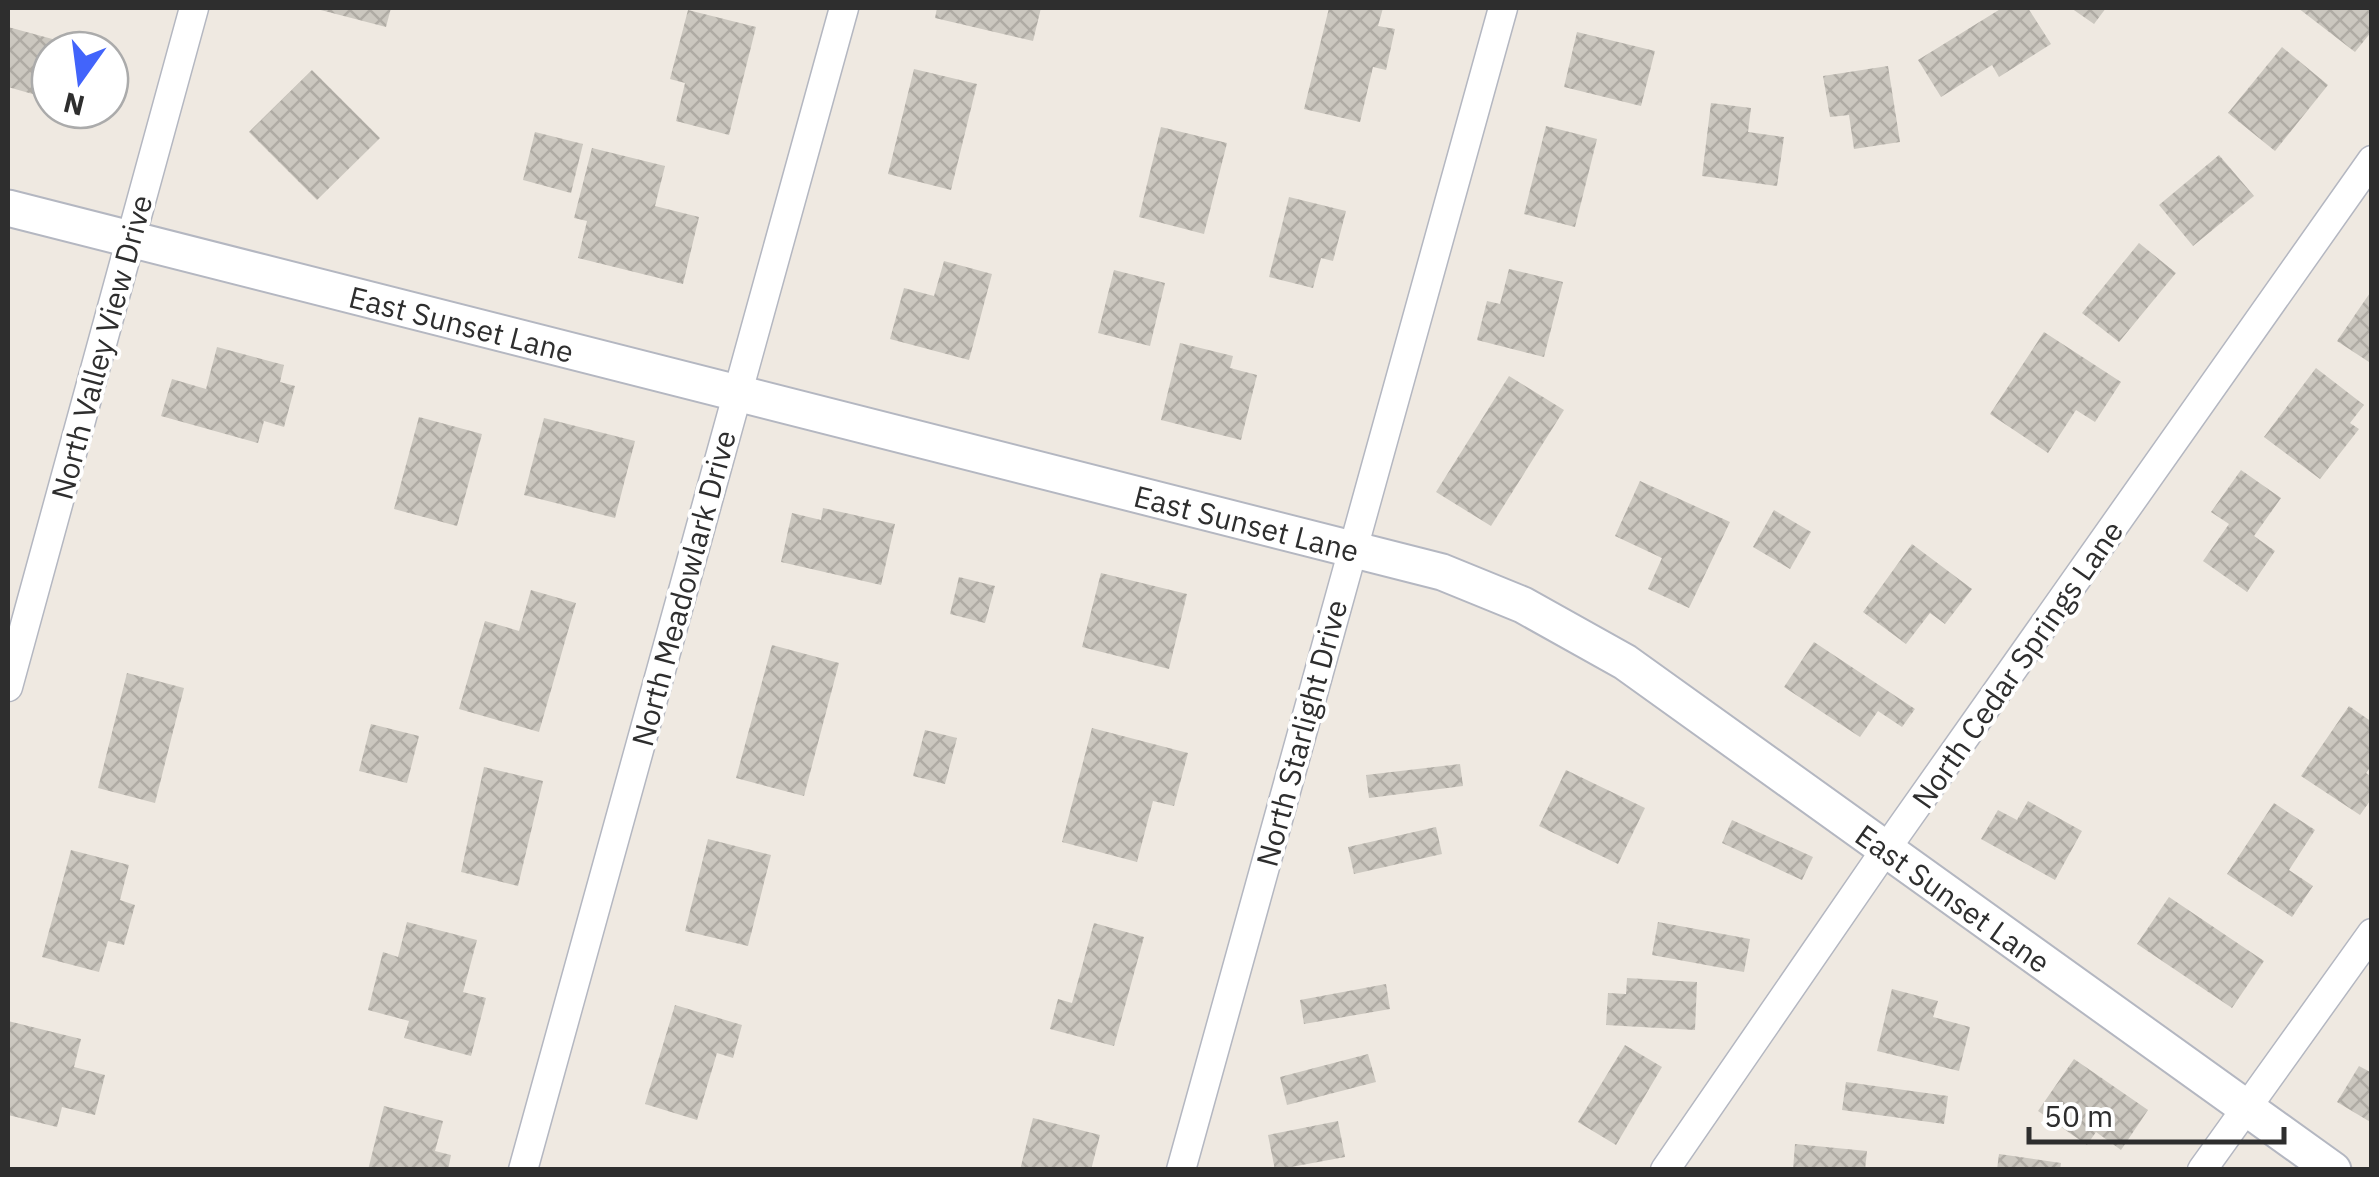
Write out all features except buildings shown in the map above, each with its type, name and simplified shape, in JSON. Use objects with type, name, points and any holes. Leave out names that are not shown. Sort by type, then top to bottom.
[{"type":"street","name":"North Valley View Drive","points":[[8,687],[194,8]]},
{"type":"street","name":"North Meadowlark Drive","points":[[524,1170],[844,8]]},
{"type":"street","name":"North Starlight Drive","points":[[1181,1170],[1502,8]]},
{"type":"street","name":"North Cedar Springs Lane","points":[[1665,1170],[1886,849],[2372,160]]},
{"type":"street","name":"East Sunset Lane","points":[[8,208],[1442,572],[1523,605],[1625,662],[2332,1170]]},
{"type":"street","points":[[2202,1170],[2372,934]]}]
